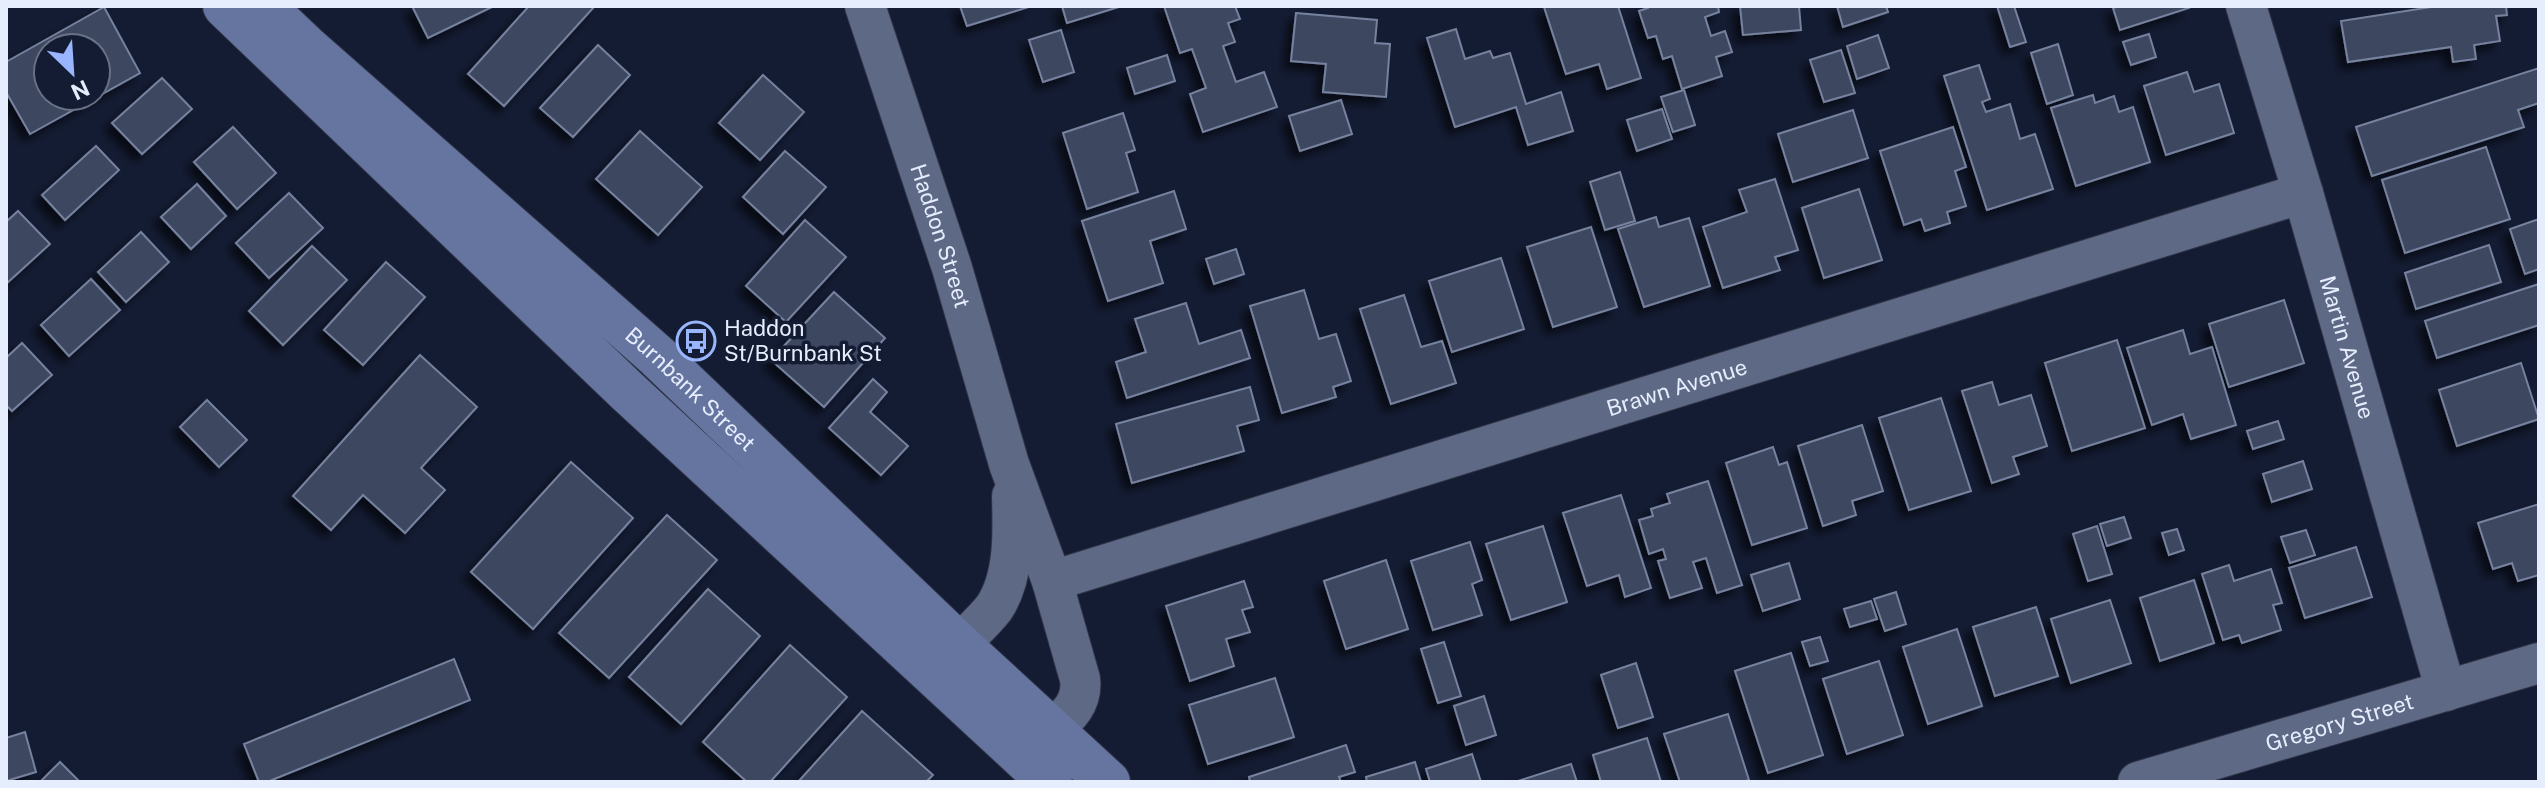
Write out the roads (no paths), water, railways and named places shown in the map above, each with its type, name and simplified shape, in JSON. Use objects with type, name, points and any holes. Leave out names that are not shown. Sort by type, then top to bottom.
[{"type":"main road","name":"Burnbank Street","points":[[225,6],[627,391],[1050,782]]},
{"type":"main road","name":"Burnbank Street","points":[[263,6],[657,356],[959,645],[1108,782]]},
{"type":"street","name":"Martin Avenue","points":[[2246,6],[2446,691]]},
{"type":"street","name":"Haddon Street","points":[[866,7],[952,268],[1009,464],[1052,581],[1081,685],[1077,704],[1052,730]]},
{"type":"street","name":"Brawn Avenue","points":[[1052,581],[2303,193]]},
{"type":"street","name":"Haddon Street","points":[[959,645],[993,609],[1004,588],[1013,522],[1009,464]]},
{"type":"street","name":"Gregory Street","points":[[2138,782],[2539,663]]},
{"type":"place","name":"Haddon St/Burnbank St","points":[[696,341]]}]
